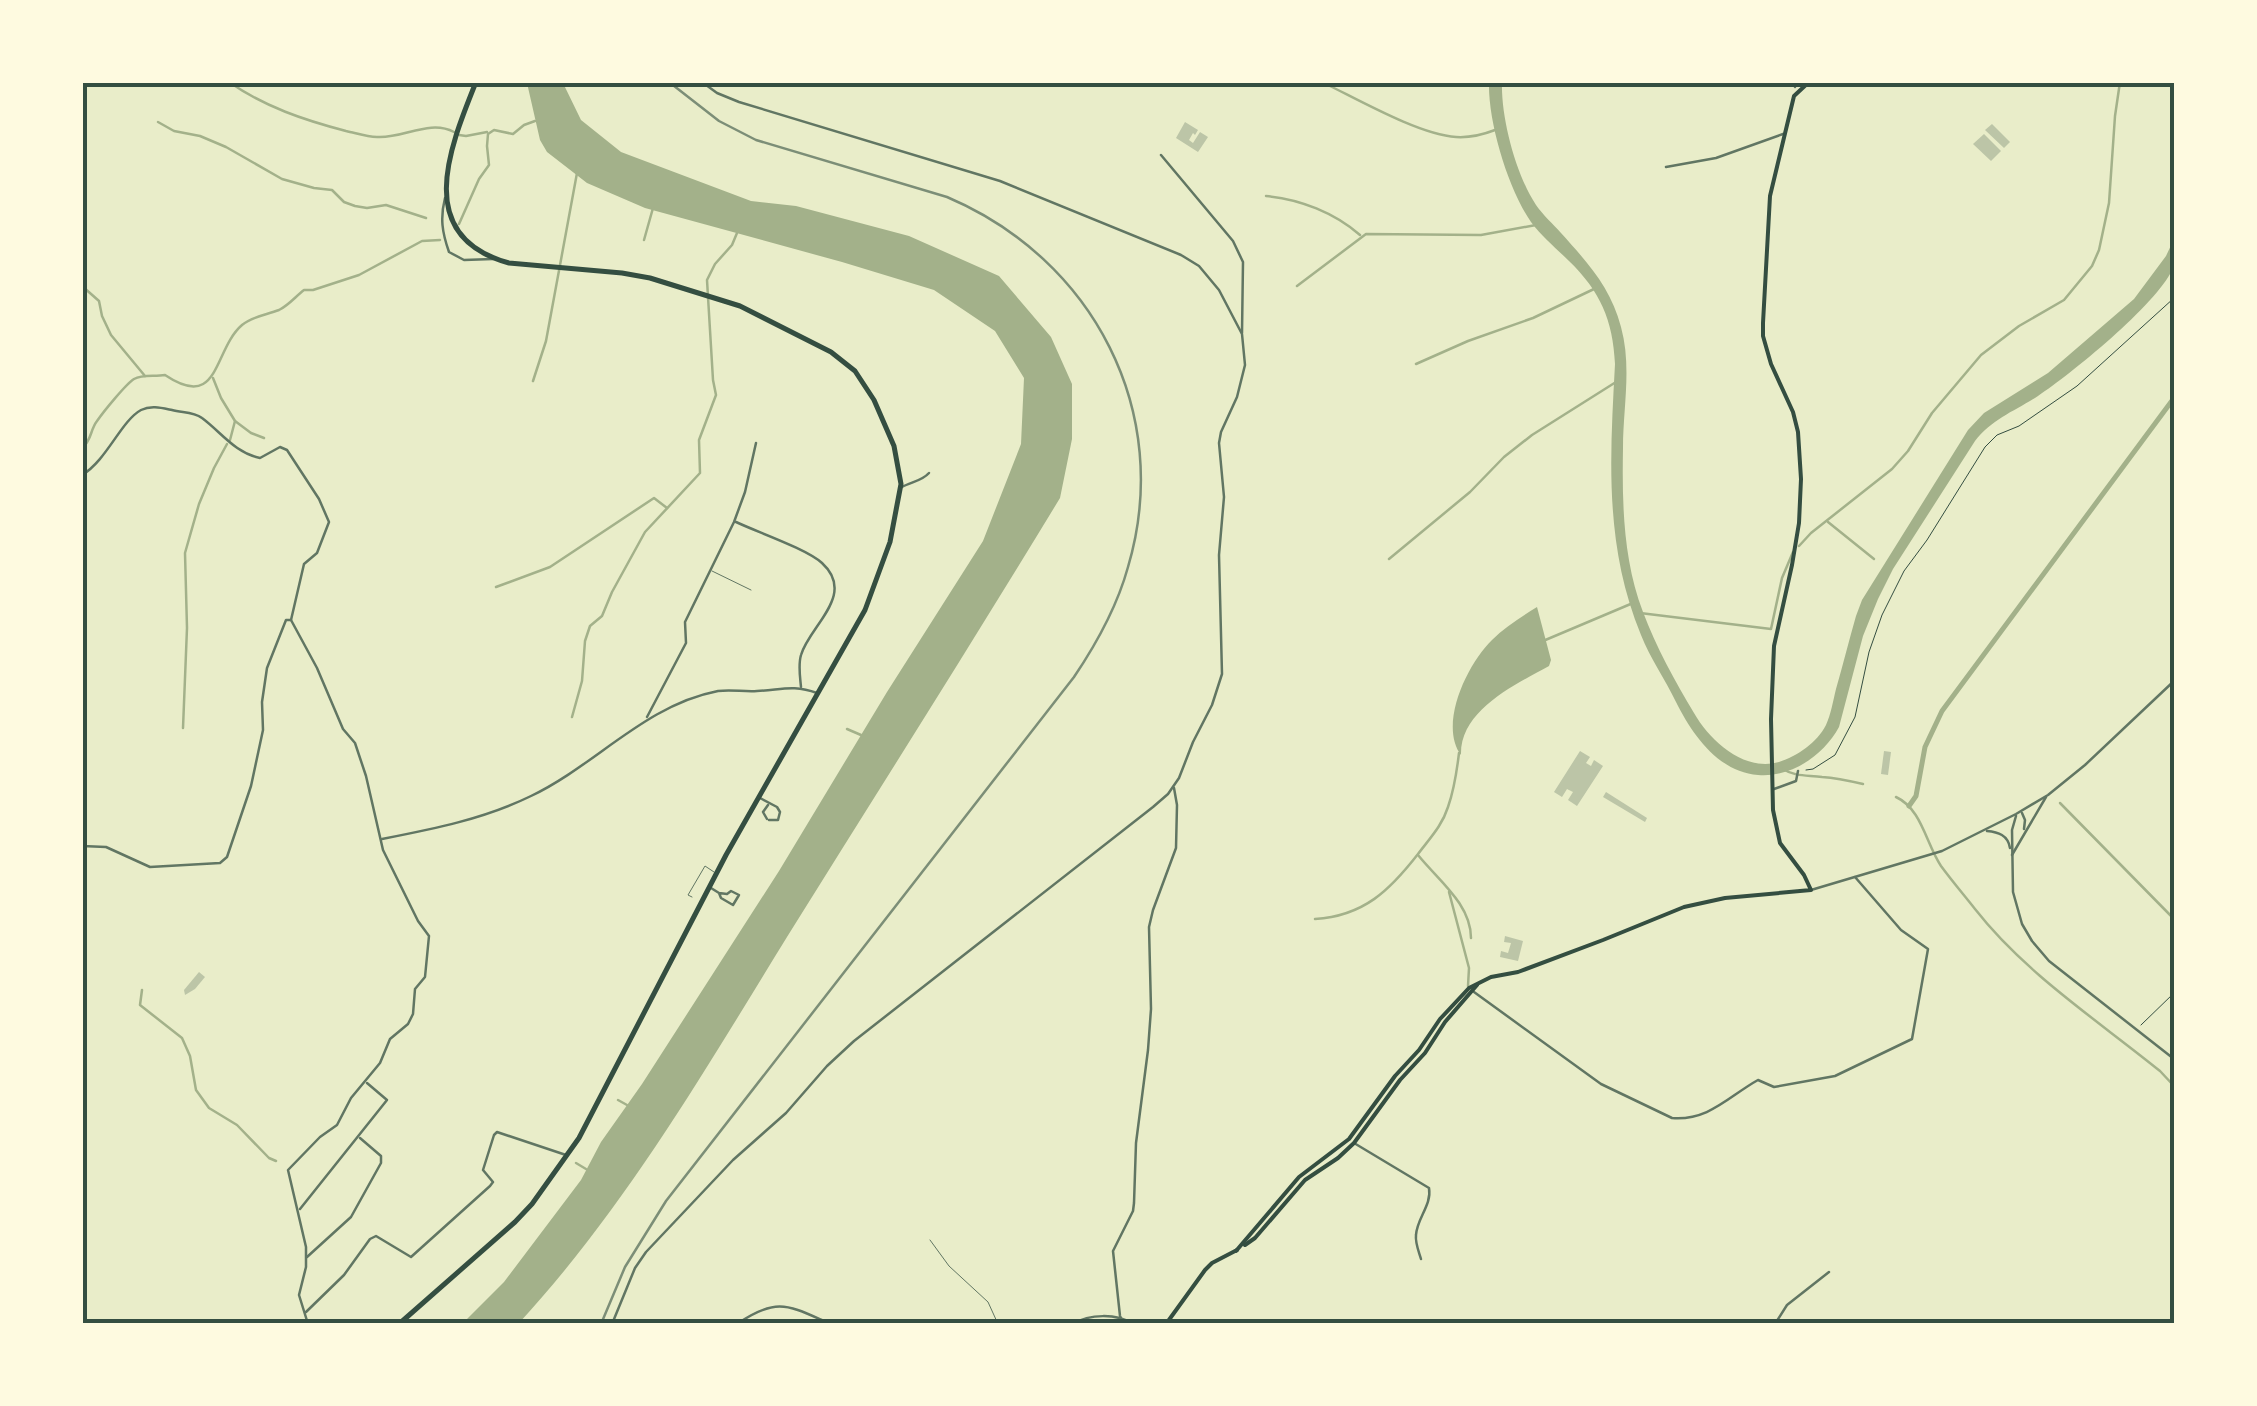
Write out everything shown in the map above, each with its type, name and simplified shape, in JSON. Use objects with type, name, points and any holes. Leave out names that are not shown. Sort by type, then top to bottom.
[{"type":"main road","points":[[399,1324],[516,1222],[567,1156],[608,1084],[706,885],[716,874],[864,610],[896,520],[901,488],[897,456],[861,378],[845,361],[819,346],[740,306],[650,278],[508,264],[478,252],[459,234],[451,221],[446,196],[452,152],[476,82]]},
{"type":"main road","points":[[1166,1324],[1212,1263],[1256,1238],[1306,1180],[1338,1158],[1440,1018],[1480,982],[1558,958],[1684,907],[1811,890],[1780,842],[1774,820],[1770,719],[1774,646],[1799,523],[1801,479],[1798,432],[1766,350],[1763,322],[1770,196],[1794,96],[1808,82]]},
{"type":"street","points":[[702,82],[725,97],[1000,181],[1181,255],[1199,266],[1220,290],[1242,334]]},
{"type":"street","points":[[1666,167],[1711,160],[1784,134]]},
{"type":"street","points":[[612,1324],[646,1252],[733,1160],[805,1094],[827,1066],[1174,788],[1216,696],[1222,674],[1219,555],[1224,497],[1219,443],[1238,397],[1245,366],[1244,287],[1243,262],[1233,241],[1161,155]]},
{"type":"street","points":[[446,196],[441,216],[449,252],[464,260],[493,259]]},
{"type":"street","points":[[82,476],[102,459],[136,414],[151,407],[163,407],[200,416],[248,455],[260,458],[284,447],[319,499],[329,522],[317,553],[304,564],[290,620],[317,668],[343,729],[355,743],[388,863],[429,936],[425,978],[414,992],[411,1018],[390,1039],[382,1060],[351,1098],[338,1125],[320,1136],[288,1170],[304,1237],[305,1272],[298,1289],[308,1324]]},
{"type":"street","points":[[645,720],[686,643],[685,622],[734,522],[756,443]]},
{"type":"street","points":[[901,488],[928,473]]},
{"type":"street","points":[[734,522],[810,556],[830,573],[834,597],[800,656],[801,687]]},
{"type":"street","points":[[712,571],[751,590]]},
{"type":"street","points":[[82,846],[106,847],[150,867],[224,861],[251,786],[263,730],[267,668],[286,620],[290,620]]},
{"type":"street","points":[[1811,890],[1942,850],[2019,813],[2084,765],[2174,681]]},
{"type":"street","points":[[381,839],[446,827],[528,798],[559,782],[645,720],[714,692],[801,687],[818,694]]},
{"type":"street","points":[[1772,786],[1796,781],[1798,772]]},
{"type":"street","points":[[1124,1324],[1114,1251],[1133,1211],[1136,1143],[1151,1009],[1149,927],[1176,848],[1174,788]]},
{"type":"street","points":[[2011,856],[2048,795]]},
{"type":"street","points":[[751,812],[776,821],[780,816],[779,809],[759,798]]},
{"type":"street","points":[[769,820],[764,810],[768,805],[775,806]]},
{"type":"street","points":[[2019,813],[2025,820],[2022,835]]},
{"type":"street","points":[[2019,813],[2012,830],[2013,892],[2022,924],[2032,941],[2050,962],[2174,1060]]},
{"type":"street","points":[[1985,830],[2006,838],[2011,856]]},
{"type":"street","points":[[692,897],[688,895],[705,866],[716,874]]},
{"type":"street","points":[[1470,989],[1601,1084],[1672,1118],[1696,1116],[1718,1108],[1758,1080],[1774,1088],[1835,1076],[1912,1038],[1928,950],[1901,930],[1856,878]]},
{"type":"street","points":[[696,881],[720,893]]},
{"type":"street","points":[[298,1212],[387,1100],[365,1083]]},
{"type":"street","points":[[305,1314],[354,1264],[370,1239],[383,1238],[406,1256],[415,1256],[490,1186],[493,1182],[483,1170],[497,1132],[567,1156]]},
{"type":"street","points":[[306,1258],[350,1218],[381,1162],[381,1156],[359,1137]]},
{"type":"street","points":[[1351,1141],[1429,1188],[1431,1195],[1416,1238],[1422,1259]]},
{"type":"street","points":[[930,1240],[949,1266],[988,1302],[998,1324]]},
{"type":"street","points":[[1776,1324],[1788,1304],[1829,1272]]},
{"type":"street","points":[[737,1324],[766,1307],[780,1306],[831,1324]]},
{"type":"street","points":[[1072,1324],[1087,1318],[1120,1316],[1133,1324]]},
{"type":"path","points":[[1798,772],[1812,769],[1835,755],[1856,717],[1869,652],[1882,615],[1904,571],[1986,447],[1996,435],[2019,426],[2077,386],[2174,298]]},
{"type":"path","points":[[2138,1029],[2174,992]]},
{"type":"shaded area","points":[[527,83],[563,83],[581,120],[621,152],[751,201],[796,206],[909,236],[999,276],[1051,337],[1072,384],[1072,439],[1060,498],[629,1185],[558,1279],[519,1323],[463,1323],[504,1282],[581,1180],[601,1142],[779,871],[983,541],[1021,444],[1024,378],[995,331],[934,290],[645,208],[587,183],[547,152],[540,140]]},
{"type":"shaded area","points":[[1489,83],[1502,83],[1511,146],[1529,193],[1597,277],[1621,327],[1626,372],[1625,531],[1631,572],[1643,612],[1666,664],[1701,724],[1729,752],[1753,762],[1766,764],[1786,759],[1806,748],[1822,732],[1862,600],[1968,430],[1984,413],[2048,373],[2134,299],[2174,239],[2172,270],[2149,301],[2071,372],[1996,421],[1975,441],[1878,599],[1863,636],[1839,727],[1825,747],[1794,769],[1758,775],[1719,759],[1690,726],[1645,644],[1629,601],[1615,534],[1611,467],[1615,364],[1608,320],[1589,284],[1540,233],[1523,208],[1507,174],[1496,135]]},
{"type":"shaded area","points":[[1537,607],[1551,660],[1549,666],[1479,712],[1463,739],[1461,755],[1455,742],[1454,711],[1466,678],[1492,640]]},
{"type":"building","points":[[1185,122],[1198,130],[1189,140],[1193,143],[1200,132],[1208,137],[1198,152],[1176,138]]},
{"type":"building","points":[[1992,124],[2010,142],[2004,148],[1985,130]]},
{"type":"building","points":[[1984,134],[2001,151],[1991,161],[1973,144]]},
{"type":"building","points":[[1580,751],[1590,757],[1586,763],[1591,766],[1594,760],[1603,766],[1577,806],[1568,800],[1573,792],[1567,789],[1562,797],[1554,792]]},
{"type":"building","points":[[1884,751],[1891,752],[1888,775],[1881,774]]},
{"type":"building","points":[[1606,792],[1647,818],[1645,822],[1603,797]]},
{"type":"building","points":[[1505,936],[1523,941],[1518,961],[1500,957],[1501,951],[1508,953],[1511,943],[1504,942]]},
{"type":"building","points":[[199,972],[205,977],[185,995],[184,990]]},
{"type":"waterway","points":[[229,82],[285,112],[365,136],[387,137],[426,128],[454,132]]},
{"type":"waterway","points":[[1799,546],[1892,469],[1981,355],[2019,326],[2064,300],[2092,266],[2109,203],[2120,82]]},
{"type":"waterway","points":[[1324,83],[1390,116],[1441,135],[1467,137],[1495,130]]},
{"type":"waterway","points":[[459,224],[489,165],[488,134],[494,130],[513,134],[535,121]]},
{"type":"waterway","points":[[158,122],[226,147],[282,179],[332,190],[355,206],[386,205],[426,218]]},
{"type":"waterway","points":[[459,135],[487,132]]},
{"type":"waterway","points":[[533,381],[546,341],[577,173]]},
{"type":"waterway","points":[[1266,196],[1316,208],[1360,235]]},
{"type":"waterway","points":[[644,240],[653,208]]},
{"type":"waterway","points":[[1297,286],[1366,234],[1481,235],[1536,225]]},
{"type":"waterway","points":[[572,717],[590,626],[602,616],[645,532],[700,473],[699,440],[716,395],[707,280],[737,233]]},
{"type":"waterway","points":[[82,448],[100,417],[134,379],[165,375],[183,384],[196,386],[206,382],[233,336],[246,322],[279,310],[304,290],[359,275],[422,241],[440,240]]},
{"type":"waterway","points":[[82,286],[99,301],[111,335],[145,376]]},
{"type":"waterway","points":[[1416,364],[1533,318],[1594,289]]},
{"type":"waterway","points":[[213,378],[235,421],[230,440]]},
{"type":"waterway","points":[[1389,559],[1532,435],[1616,382]]},
{"type":"waterway","points":[[1909,806],[1916,796],[1925,747],[1942,711],[2174,398]]},
{"type":"waterway","points":[[235,421],[264,438]]},
{"type":"waterway","points":[[183,728],[185,553],[199,504],[227,444]]},
{"type":"waterway","points":[[496,587],[550,567],[654,498],[667,508]]},
{"type":"waterway","points":[[1828,522],[1874,559]]},
{"type":"waterway","points":[[1640,613],[1771,629],[1782,578],[1793,552]]},
{"type":"waterway","points":[[1543,641],[1633,603]]},
{"type":"waterway","points":[[847,729],[861,735]]},
{"type":"waterway","points":[[1315,919],[1362,907],[1408,867],[1445,814],[1459,753]]},
{"type":"waterway","points":[[1783,769],[1797,775],[1863,784]]},
{"type":"waterway","points":[[1896,797],[1912,810],[1941,866],[2016,954],[2174,1086]]},
{"type":"waterway","points":[[2060,803],[2174,919]]},
{"type":"waterway","points":[[1418,855],[1460,903],[1471,938]]},
{"type":"waterway","points":[[1449,892],[1469,968],[1468,986]]},
{"type":"waterway","points":[[142,990],[140,1005],[182,1038],[190,1056],[196,1090],[209,1108],[237,1125],[276,1161]]},
{"type":"waterway","points":[[618,1100],[627,1105]]},
{"type":"waterway","points":[[576,1163],[586,1169]]},
{"type":"railway","points":[[601,1324],[625,1267],[666,1201],[1074,677],[1118,596],[1139,509],[1140,453],[1129,398],[1110,347],[1081,300],[1043,259],[999,224],[947,197],[756,140],[719,121],[669,82]]}]
